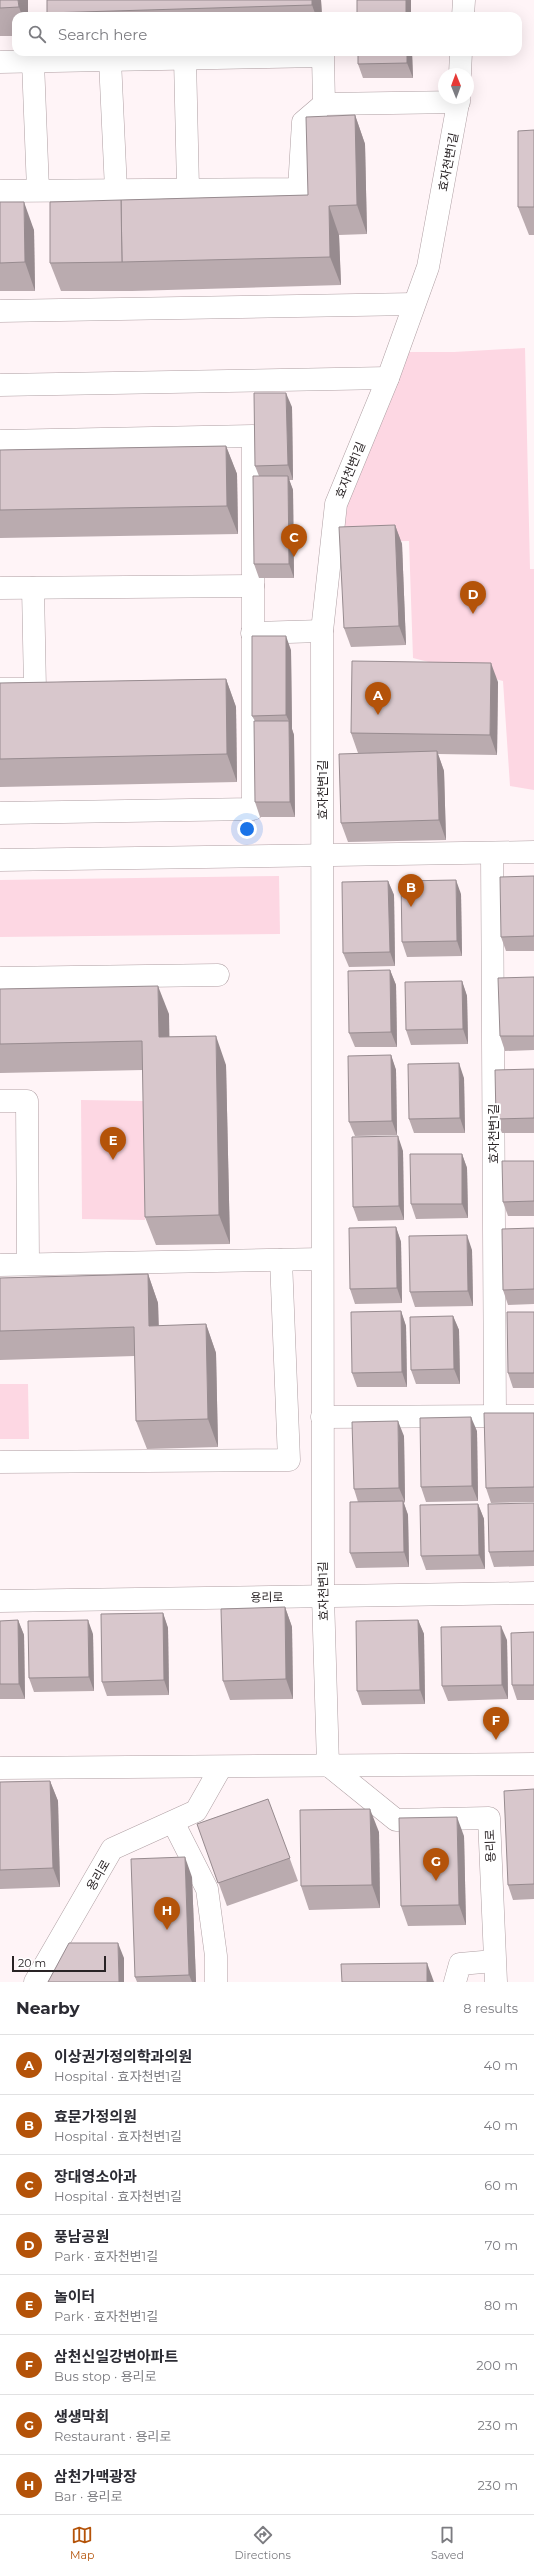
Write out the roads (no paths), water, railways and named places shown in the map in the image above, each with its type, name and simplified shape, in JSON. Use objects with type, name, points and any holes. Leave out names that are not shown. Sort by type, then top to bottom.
[{"type":"street","points":[[463,12],[464,0]]},
{"type":"street","points":[[0,62],[323,56],[324,104]]},
{"type":"street","points":[[460,68],[461,56]]},
{"type":"street","points":[[185,58],[188,188]]},
{"type":"street","points":[[110,60],[116,190]]},
{"type":"street","points":[[33,62],[38,190]]},
{"type":"street","points":[[0,191],[188,188],[299,189],[303,122],[324,104],[438,101]]},
{"type":"street","name":"효자천변1길","points":[[328,1765],[323,1596],[322,1417],[322,631],[336,504],[388,378],[428,267],[458,104]]},
{"type":"street","points":[[0,311],[414,304]]},
{"type":"street","points":[[0,385],[388,378]]},
{"type":"street","points":[[0,441],[253,436],[253,809],[0,813]]},
{"type":"street","points":[[0,588],[253,586]]},
{"type":"street","points":[[0,689],[35,689],[33,588]]},
{"type":"street","points":[[252,633],[322,631]]},
{"type":"street","points":[[0,860],[534,852]]},
{"type":"street","name":"효자천변1길","points":[[492,853],[495,1416]]},
{"type":"street","points":[[0,978],[218,975]]},
{"type":"street","points":[[0,1101],[27,1101],[28,1264]]},
{"type":"street","points":[[0,1265],[322,1259]]},
{"type":"street","points":[[0,1462],[289,1460],[281,1260]]},
{"type":"street","points":[[322,1417],[534,1416]]},
{"type":"street","name":"용리로","points":[[0,1601],[534,1593]]},
{"type":"street","points":[[0,1768],[534,1764]]},
{"type":"street","name":"용리로","points":[[328,1765],[396,1820],[489,1818],[496,1982]]},
{"type":"street","name":"용리로","points":[[35,1982],[112,1849],[196,1811],[221,1767]]},
{"type":"street","points":[[173,1822],[207,1889],[216,1956],[216,1982]]},
{"type":"street","points":[[455,1982],[460,1964],[494,1961]]},
{"type":"place","name":"장대영소아과","points":[[294,557]]},
{"type":"place","name":"풍남공원","points":[[473,614]]},
{"type":"place","name":"이상권가정의학과의원","points":[[378,715]]},
{"type":"place","name":"효문가정의원","points":[[411,907]]},
{"type":"place","name":"놀이터","points":[[113,1160]]},
{"type":"place","name":"삼천신일강변아파트","points":[[496,1740]]},
{"type":"place","name":"생생막회","points":[[436,1881]]},
{"type":"place","name":"삼천가맥광장","points":[[167,1930]]}]
